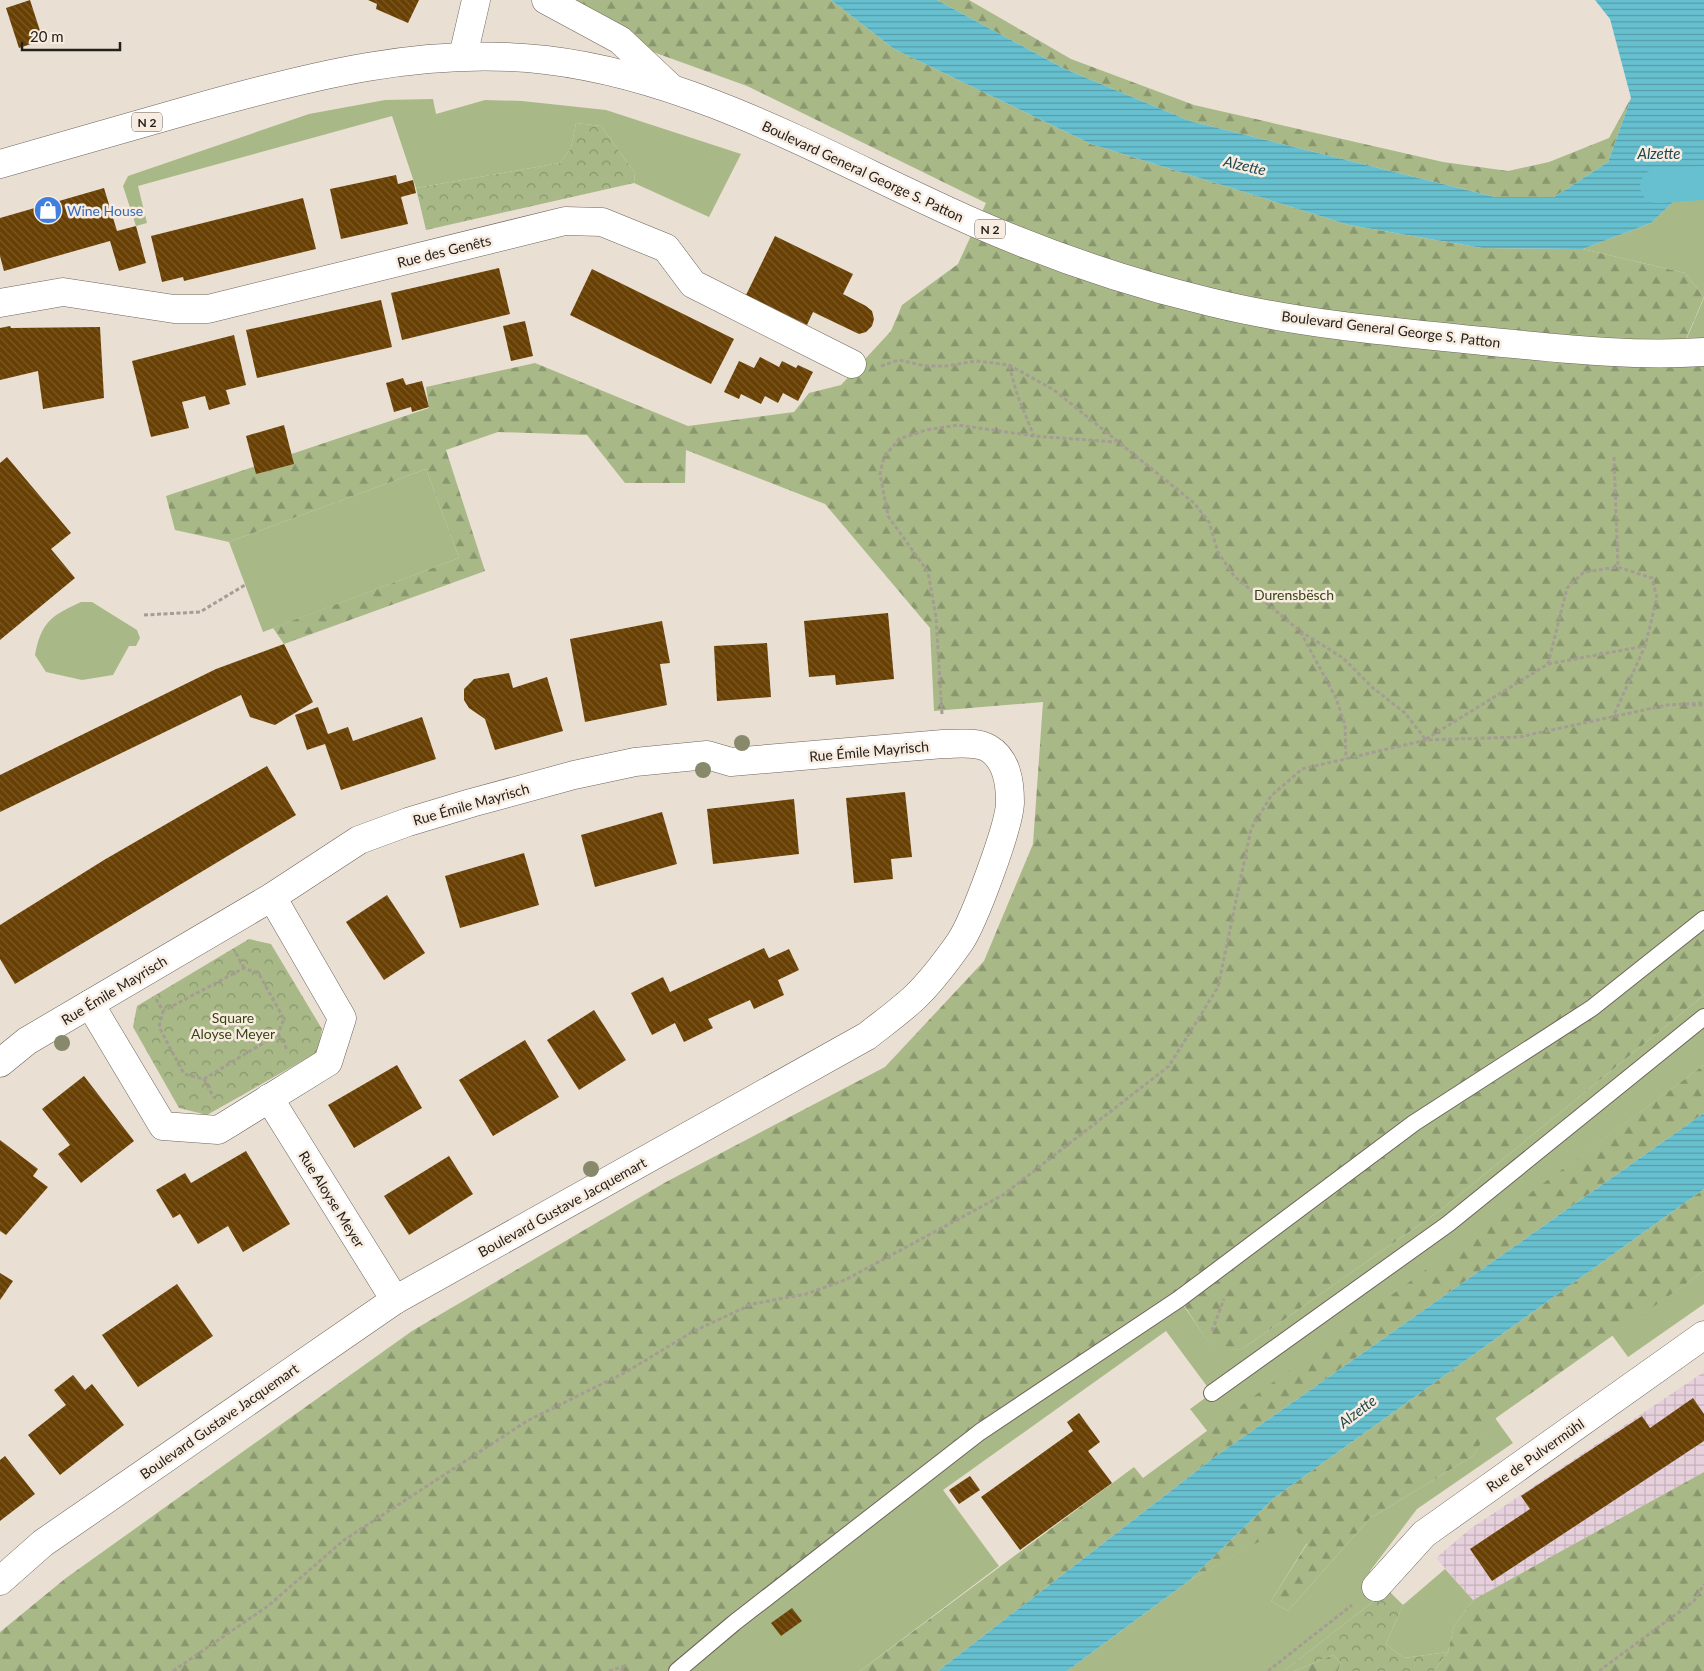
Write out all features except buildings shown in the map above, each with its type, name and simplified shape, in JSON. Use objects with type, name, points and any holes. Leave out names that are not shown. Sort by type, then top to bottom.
[{"type":"street","points":[[463,56],[476,0]]},
{"type":"street","name":"Boulevard General George S. Patton","points":[[546,0],[620,40],[670,87]]},
{"type":"street","name":"Boulevard General George S. Patton","points":[[0,164],[295,80],[382,64],[463,56],[544,60],[612,71],[670,87],[739,114],[977,224],[1093,269],[1212,303],[1318,323],[1602,353],[1704,352]]},
{"type":"street","name":"Rue des Genêts","points":[[0,302],[63,292],[174,309],[208,309],[565,221],[602,222],[666,248],[693,284],[852,364]]},
{"type":"street","name":"Rue Émile Mayrisch","points":[[0,1063],[28,1041],[272,897],[360,840],[408,822],[574,775],[635,762],[706,755],[731,762],[943,744],[975,744],[988,748],[1000,759]]},
{"type":"street","name":"Boulevard Gustave Jacquemart","points":[[0,1581],[43,1543],[395,1300],[859,1041],[915,997],[961,940],[982,894],[1006,824],[1010,804],[1008,775],[1000,759]]},
{"type":"street","points":[[90,1004],[163,1126],[218,1130],[328,1062],[342,1018],[272,897]]},
{"type":"street","name":"Rue Aloyse Meyer","points":[[269,1098],[395,1300]]},
{"type":"street","name":"Rue de Pulvermühl","points":[[1376,1587],[1424,1534],[1704,1335]]},
{"type":"lane","points":[[677,1671],[734,1622],[980,1432],[1179,1299],[1414,1122],[1592,1008],[1704,919]]},
{"type":"lane","points":[[1212,1393],[1448,1224],[1704,1017]]},
{"type":"path","points":[[899,360],[926,366],[946,366],[976,361],[1009,365],[1054,390],[1116,442],[1194,503],[1209,522],[1218,552],[1234,576],[1300,631],[1343,658],[1373,688],[1405,713],[1426,740]]},
{"type":"path","points":[[1009,365],[1018,397],[1034,436]]},
{"type":"path","points":[[943,744],[937,626],[928,572],[888,516],[880,474],[884,457],[899,439],[926,430],[958,425],[1034,436],[1116,442]]},
{"type":"path","points":[[1614,457],[1618,567]]},
{"type":"path","points":[[1548,664],[1567,588],[1584,572],[1618,567],[1652,578],[1657,598],[1645,646],[1613,717]]},
{"type":"path","points":[[144,615],[200,612],[245,585]]},
{"type":"path","points":[[1300,631],[1336,698],[1345,726],[1346,758]]},
{"type":"path","points":[[1426,740],[1548,664],[1645,646]]},
{"type":"path","points":[[173,1671],[268,1606],[344,1540],[527,1421],[626,1372],[694,1330],[752,1304],[806,1294],[845,1280],[1003,1195],[1169,1066],[1218,987],[1251,829],[1271,796],[1302,769],[1426,740],[1519,737],[1667,705],[1704,704]]},
{"type":"path","points":[[244,968],[259,974],[284,1019],[278,1034],[204,1079],[184,1074],[159,1027],[163,1012],[244,968]]},
{"type":"path","points":[[1599,1671],[1694,1601],[1704,1584]]},
{"type":"path","points":[[1268,1671],[1376,1587]]},
{"type":"path","points":[[609,1671],[624,1666],[621,1671]]},
{"type":"shaded area","points":[[1704,1372],[1704,1472],[1473,1600],[1436,1558],[1470,1529]]},
{"type":"green space","name":"Durensbësch","points":[[546,0],[831,0],[894,49],[1091,144],[1349,225],[1482,248],[1583,249],[1685,273],[1704,297],[1680,353],[1704,352],[1704,995],[1442,1209],[1242,1349],[1214,1351],[1180,1299],[980,1432],[677,1671],[0,1671],[0,1632],[66,1578],[412,1331],[666,1182],[885,1067],[984,961],[1033,844],[1043,702],[934,711],[930,628],[825,504],[686,450],[685,483],[625,483],[587,435],[498,432],[446,450],[485,571],[284,644],[273,628],[459,558],[426,469],[229,542],[175,530],[166,496],[429,408],[426,387],[535,363],[688,426],[794,412],[809,393],[841,385],[891,331],[902,305],[958,264],[986,203],[747,86],[620,40]]},
{"type":"green space","points":[[937,0],[969,0],[1071,59],[1194,105],[1443,162],[1508,171],[1549,162],[1609,138],[1631,98],[1608,162],[1554,197],[1495,197],[1190,121],[1065,69]]},
{"type":"green space","points":[[433,99],[436,114],[485,100],[522,101],[606,110],[741,154],[709,217],[634,183],[635,173],[601,126],[576,123],[571,148],[560,163],[416,188],[392,116],[138,186],[147,223],[136,226],[123,186],[128,176],[309,114],[385,100]]},
{"type":"green space","points":[[576,123],[601,126],[635,173],[634,183],[426,230],[416,188],[560,163],[571,148]]},
{"type":"green space","points":[[1704,173],[1704,297],[1685,273],[1583,249],[1651,223]]},
{"type":"green space","points":[[1704,298],[1704,352],[1680,354]]},
{"type":"green space","points":[[426,469],[459,558],[263,632],[229,542]]},
{"type":"green space","points":[[81,602],[92,602],[137,630],[140,638],[136,646],[129,646],[113,675],[82,680],[46,672],[35,655],[41,635],[49,621],[62,611]]},
{"type":"green space","name":"Square Aloyse Meyer","points":[[249,939],[271,944],[322,1029],[318,1052],[207,1115],[179,1108],[133,1027],[137,1006]]},
{"type":"green space","points":[[1704,995],[1704,1065],[1208,1432],[1190,1409],[1212,1393],[1166,1331],[943,1490],[999,1566],[860,1671],[677,1671],[980,1432],[1179,1299],[1214,1350],[1242,1349],[1442,1209]]},
{"type":"green space","points":[[1704,1065],[1704,1113],[1212,1459],[938,1671],[860,1671],[1134,1467],[1143,1478]]},
{"type":"green space","points":[[1704,1189],[1704,1271],[1496,1418],[1473,1456],[1369,1519],[1288,1611],[1271,1601],[1307,1544],[1291,1524],[1190,1580],[1274,1498]]},
{"type":"green space","points":[[1704,1271],[1704,1304],[1628,1357],[1612,1335]]},
{"type":"green space","points":[[1495,1418],[1513,1443],[1417,1509],[1370,1571],[1388,1590],[1284,1671],[1067,1671],[1190,1580],[1291,1523],[1307,1543],[1271,1601],[1288,1611],[1369,1519],[1473,1456]]},
{"type":"green space","points":[[1704,1472],[1704,1671],[1434,1671],[1448,1652],[1454,1626],[1473,1600]]},
{"type":"green space","points":[[1445,1569],[1473,1600],[1454,1626],[1448,1652],[1404,1658],[1386,1644],[1403,1605]]},
{"type":"green space","points":[[1388,1590],[1403,1605],[1386,1644],[1404,1658],[1448,1652],[1434,1671],[1338,1671],[1341,1663],[1333,1655],[1294,1671],[1284,1671]]},
{"type":"green space","points":[[1333,1655],[1341,1663],[1338,1671],[1294,1671]]},
{"type":"water","name":"Alzette","points":[[831,0],[937,0],[1065,69],[1190,121],[1495,197],[1554,197],[1608,162],[1631,98],[1610,19],[1595,0],[1704,0],[1704,173],[1651,223],[1583,249],[1482,248],[1349,225],[1091,144],[894,49]]},
{"type":"water","name":"Alzette","points":[[1704,1113],[1704,1189],[1274,1498],[1190,1580],[1067,1671],[938,1671],[1212,1459]]},
{"type":"waterway","points":[[1657,186],[1704,183]]},
{"type":"place","name":"Wine House","points":[[48,210]]}]
